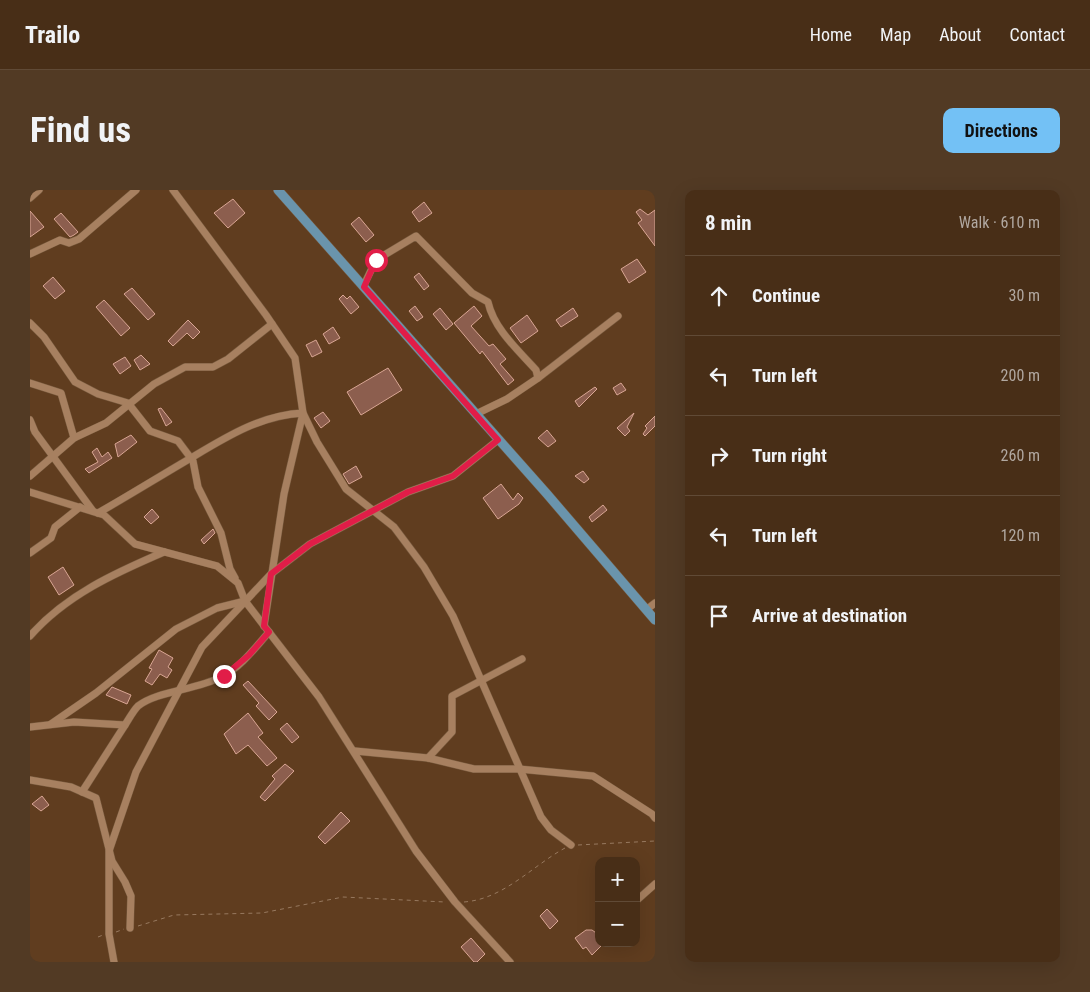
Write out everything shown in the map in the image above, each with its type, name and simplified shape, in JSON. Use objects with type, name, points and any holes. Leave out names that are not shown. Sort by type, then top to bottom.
[{"type":"main road","points":[[278,190],[655,620]]},
{"type":"street","points":[[30,198],[39,190]]},
{"type":"street","points":[[30,254],[60,240],[70,243],[79,239],[136,190]]},
{"type":"street","points":[[173,190],[295,358],[303,413],[317,442],[346,489],[394,527],[424,567],[454,616],[541,817],[551,830],[571,845]]},
{"type":"street","points":[[364,287],[376,260],[416,236],[472,293],[488,302],[491,313],[500,328],[536,370],[538,378]]},
{"type":"street","points":[[476,414],[507,399],[538,378],[618,316]]},
{"type":"street","points":[[30,323],[44,337],[75,382],[98,394],[128,403],[150,431],[178,441],[191,458],[198,487],[221,533],[230,568],[245,601],[319,697],[355,751],[416,852],[455,902],[510,962]]},
{"type":"street","points":[[30,476],[74,438],[106,423],[128,403],[154,384],[185,367],[212,367],[228,359],[272,324]]},
{"type":"street","points":[[30,382],[61,393],[74,438]]},
{"type":"street","points":[[96,512],[191,458],[217,441],[238,431],[289,414],[303,413]]},
{"type":"street","points":[[264,626],[284,494],[303,413]]},
{"type":"street","points":[[30,420],[34,432],[96,512]]},
{"type":"street","points":[[114,962],[109,934],[109,852],[136,772],[176,693],[202,647],[271,574],[310,544],[408,492],[453,476],[498,440]]},
{"type":"street","points":[[30,492],[104,515],[135,544],[217,566],[238,583]]},
{"type":"street","points":[[30,553],[50,538],[55,527],[80,507]]},
{"type":"street","points":[[30,636],[66,602],[113,574],[165,552]]},
{"type":"street","points":[[50,724],[96,693],[176,630],[217,608],[245,601]]},
{"type":"street","points":[[646,610],[655,602]]},
{"type":"street","points":[[82,792],[137,707],[157,697],[206,685],[224,676],[249,655],[269,632]]},
{"type":"street","points":[[428,758],[452,732],[452,696],[522,660]]},
{"type":"street","points":[[30,727],[74,722],[125,725]]},
{"type":"street","points":[[355,751],[428,758],[474,769],[520,769],[594,776],[652,814],[655,818]]},
{"type":"street","points":[[30,780],[45,785],[71,787],[96,798],[112,861],[131,896],[130,928]]},
{"type":"street","points":[[640,897],[655,884]]},
{"type":"path","points":[[98,937],[174,915],[262,913],[343,897],[455,902],[477,901],[494,895],[548,858],[571,845],[655,841]]},
{"type":"building","points":[[233,199],[245,213],[228,228],[214,213]]},
{"type":"building","points":[[424,202],[432,213],[419,222],[412,212]]},
{"type":"building","points":[[640,209],[648,215],[655,210],[655,246],[638,223],[642,220],[636,212]]},
{"type":"building","points":[[30,211],[44,227],[30,237]]},
{"type":"building","points":[[61,213],[78,232],[70,237],[54,219]]},
{"type":"building","points":[[359,217],[374,235],[366,242],[351,224]]},
{"type":"building","points":[[637,259],[646,272],[629,283],[621,269]]},
{"type":"building","points":[[419,273],[429,286],[424,290],[414,277]]},
{"type":"building","points":[[53,277],[65,291],[55,299],[43,286]]},
{"type":"building","points":[[132,288],[155,314],[148,320],[124,294]]},
{"type":"building","points":[[343,295],[347,299],[350,296],[359,307],[351,314],[339,299]]},
{"type":"building","points":[[104,300],[130,328],[121,336],[96,307]]},
{"type":"building","points":[[415,306],[423,317],[417,321],[409,311]]},
{"type":"building","points":[[474,306],[482,316],[471,326],[489,346],[493,344],[506,359],[500,364],[514,380],[508,385],[482,351],[480,354],[454,323]]},
{"type":"building","points":[[440,308],[453,324],[446,330],[433,314]]},
{"type":"building","points":[[573,308],[578,316],[561,327],[556,320]]},
{"type":"building","points":[[527,315],[538,331],[521,343],[510,328]]},
{"type":"building","points":[[188,320],[200,332],[193,339],[187,333],[173,346],[168,341]]},
{"type":"building","points":[[333,327],[340,338],[329,344],[323,334]]},
{"type":"building","points":[[316,340],[322,352],[312,357],[306,345]]},
{"type":"building","points":[[141,355],[150,364],[140,370],[134,360]]},
{"type":"building","points":[[125,357],[131,366],[120,374],[113,364]]},
{"type":"building","points":[[388,368],[402,390],[361,415],[347,392]]},
{"type":"building","points":[[621,383],[626,390],[617,395],[613,388]]},
{"type":"building","points":[[595,387],[597,389],[579,407],[575,401]]},
{"type":"building","points":[[161,408],[172,422],[166,426],[158,409]]},
{"type":"building","points":[[323,412],[330,421],[321,428],[314,418]]},
{"type":"building","points":[[634,413],[627,427],[630,431],[625,436],[617,428]]},
{"type":"building","points":[[655,416],[655,426],[645,436],[643,434],[647,428],[645,426]]},
{"type":"building","points":[[547,430],[556,441],[548,447],[538,438]]},
{"type":"building","points":[[131,435],[137,442],[118,457],[115,444]]},
{"type":"building","points":[[97,448],[102,457],[108,452],[112,458],[89,473],[85,469],[98,462],[92,452]]},
{"type":"building","points":[[356,466],[362,477],[349,484],[343,474]]},
{"type":"building","points":[[583,471],[589,479],[584,483],[575,476]]},
{"type":"building","points":[[501,484],[513,500],[518,493],[523,498],[519,504],[498,519],[483,498]]},
{"type":"building","points":[[603,505],[607,510],[592,522],[589,517]]},
{"type":"building","points":[[152,509],[159,517],[151,524],[144,517]]},
{"type":"building","points":[[213,529],[215,533],[204,544],[201,540]]},
{"type":"building","points":[[63,567],[74,585],[59,595],[48,577]]},
{"type":"building","points":[[159,650],[173,658],[168,667],[172,670],[167,678],[160,674],[152,685],[145,681],[152,669],[149,668]]},
{"type":"building","points":[[248,681],[277,712],[269,720],[256,706],[259,703],[243,685]]},
{"type":"building","points":[[112,687],[131,695],[127,704],[106,695]]},
{"type":"building","points":[[248,713],[263,733],[258,737],[277,758],[267,766],[248,745],[236,754],[224,734]]},
{"type":"building","points":[[287,723],[299,737],[292,743],[280,729]]},
{"type":"building","points":[[285,764],[294,771],[265,801],[260,797],[275,779],[272,776]]},
{"type":"building","points":[[42,796],[49,805],[41,811],[32,804]]},
{"type":"building","points":[[341,812],[350,821],[325,844],[318,837]]},
{"type":"building","points":[[547,909],[558,921],[550,929],[540,916]]},
{"type":"building","points":[[586,930],[592,930],[595,932],[595,947],[600,947],[592,955],[586,947],[583,949],[575,938]]},
{"type":"building","points":[[471,938],[485,954],[477,962],[474,962],[461,947]]},
{"type":"route","points":[[224,676],[249,655],[269,632],[264,626],[268,585],[271,574],[310,544],[408,492],[453,476],[498,440],[364,287],[376,260]]}]
